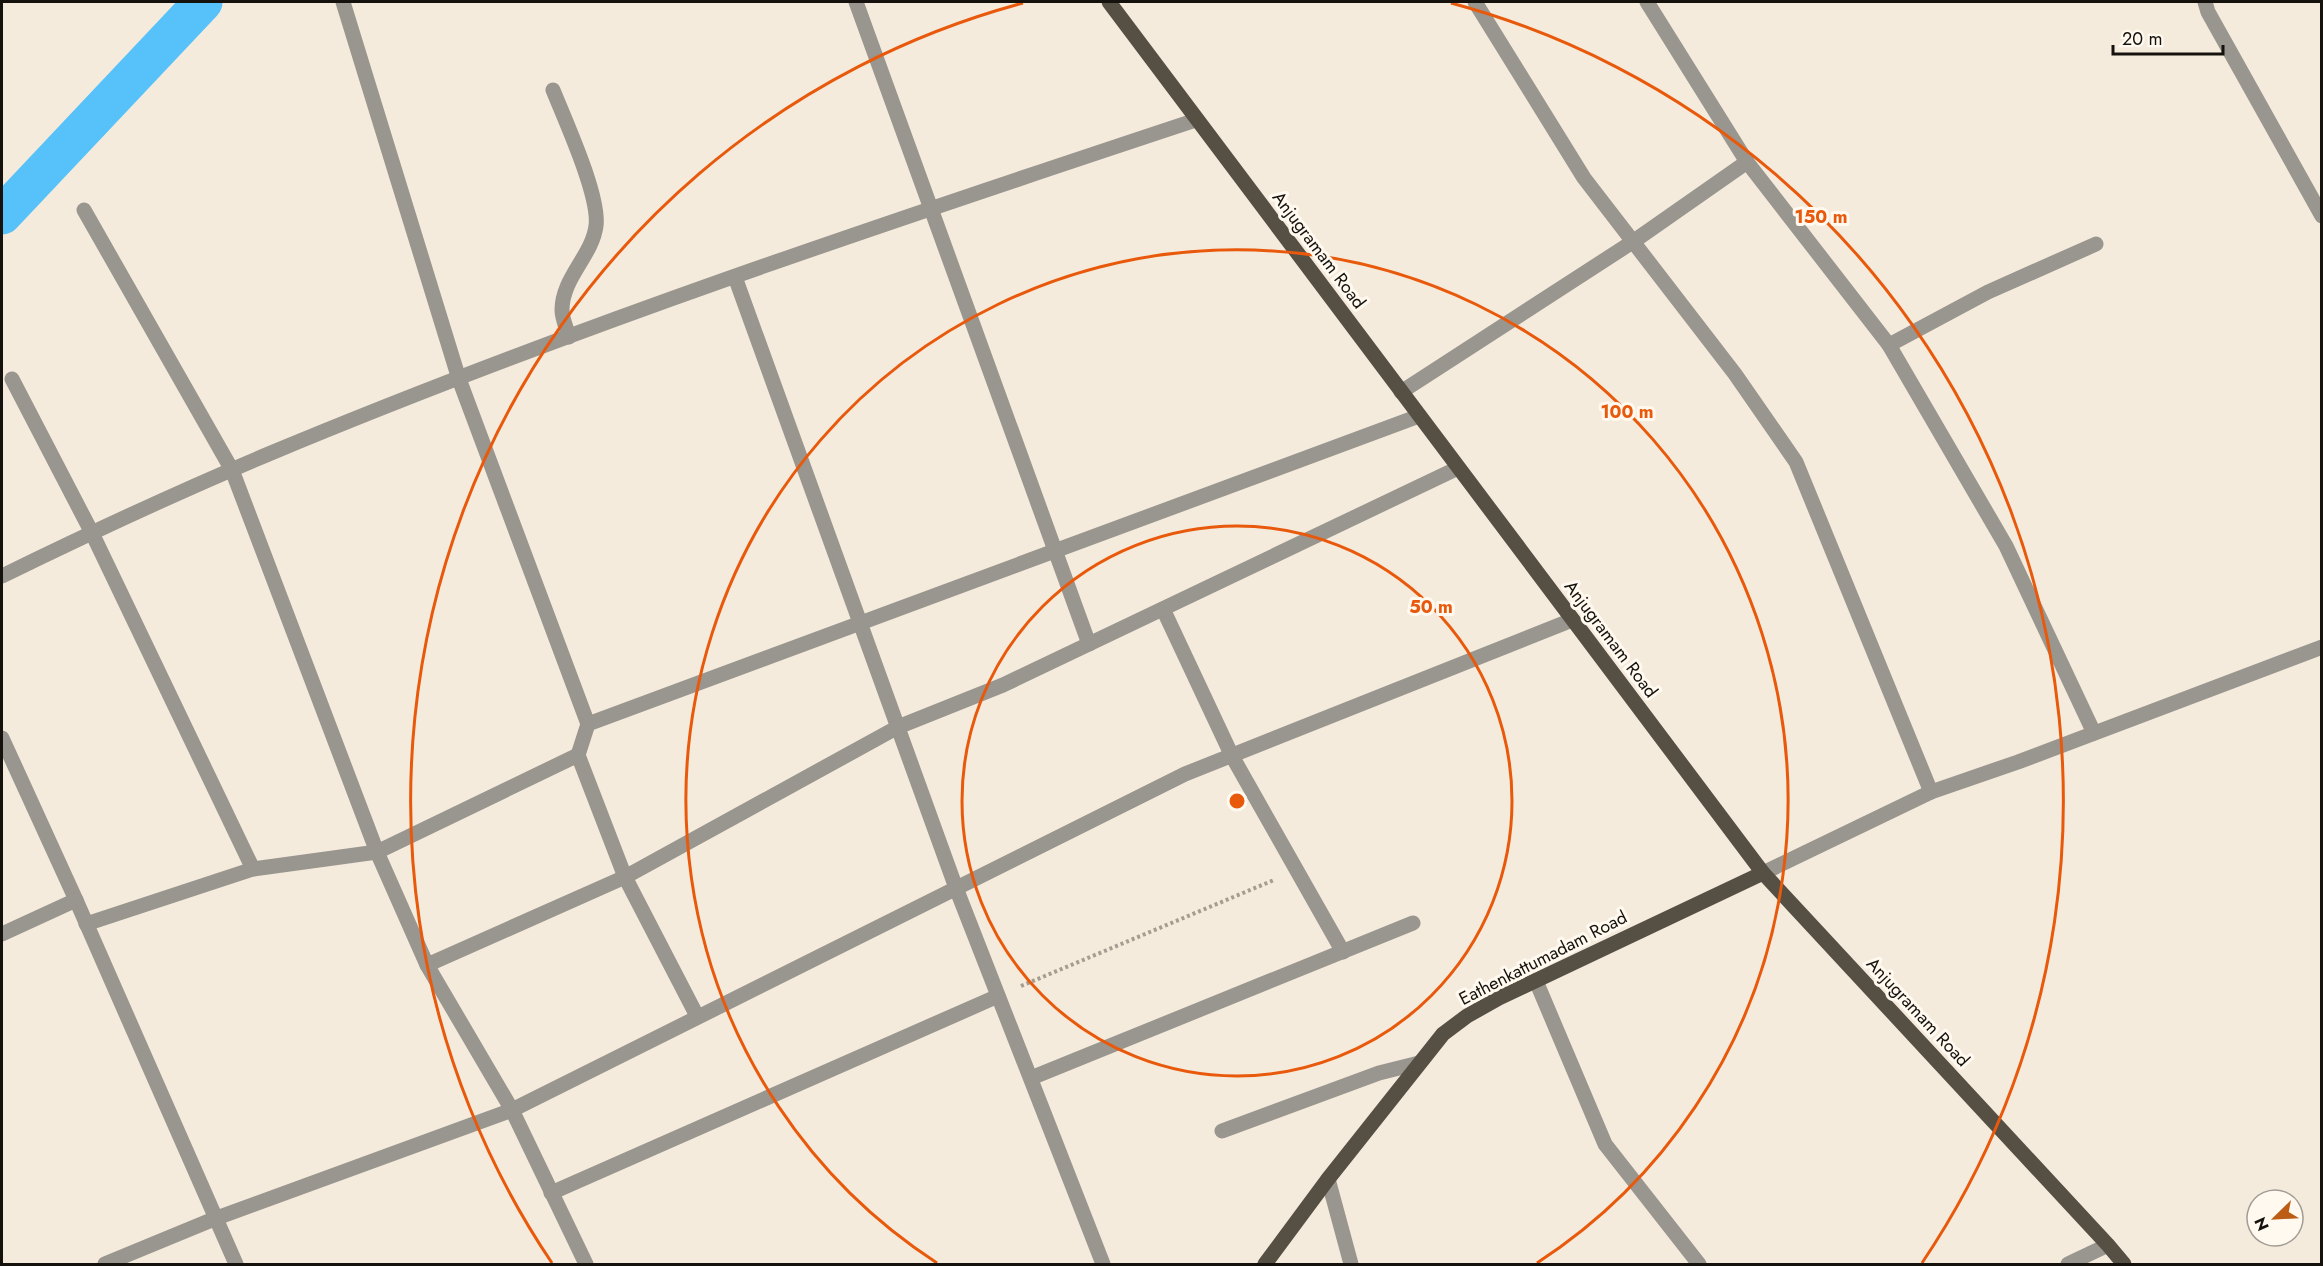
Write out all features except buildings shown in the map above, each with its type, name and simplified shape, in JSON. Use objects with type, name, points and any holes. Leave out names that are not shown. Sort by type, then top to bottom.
[{"type":"main road","name":"Anjugramam Road","points":[[1109,2],[1763,873],[2124,1264]]},
{"type":"main road","name":"Eathenkattumadam Road","points":[[1264,1264],[1443,1034],[1467,1016],[1536,981],[1763,873]]},
{"type":"street","points":[[343,2],[459,379],[588,724],[578,754],[625,877],[697,1016]]},
{"type":"street","points":[[856,2],[1089,644]]},
{"type":"street","points":[[1475,2],[1584,178],[1735,374],[1796,462],[1931,792]]},
{"type":"street","points":[[1647,2],[1748,162],[1889,345],[2006,546],[2094,733]]},
{"type":"street","points":[[2205,2],[2208,12],[2322,216]]},
{"type":"street","points":[[553,90],[589,182],[597,222],[594,240],[566,288],[562,310],[569,337]]},
{"type":"street","points":[[2,576],[232,470],[459,379],[569,337],[931,208],[1196,120]]},
{"type":"street","points":[[1401,392],[1634,241],[1748,162]]},
{"type":"street","points":[[84,210],[232,470],[377,852],[427,965],[512,1110],[586,1264]]},
{"type":"street","points":[[1889,345],[1988,292],[2096,244]]},
{"type":"street","points":[[735,277],[956,888],[1104,1264]]},
{"type":"street","points":[[12,379],[92,533],[253,869]]},
{"type":"street","points":[[588,724],[1419,416]]},
{"type":"street","points":[[427,965],[625,877],[898,727],[1003,685],[1458,468]]},
{"type":"street","points":[[1163,609],[1232,756],[1343,952]]},
{"type":"street","points":[[105,1264],[214,1219],[512,1110],[1185,774],[1572,620]]},
{"type":"street","points":[[1763,873],[1931,792],[2322,647]]},
{"type":"street","points":[[2,738],[76,900],[214,1219],[236,1264]]},
{"type":"street","points":[[86,924],[253,869],[377,852],[578,754]]},
{"type":"street","points":[[2,934],[76,900]]},
{"type":"street","points":[[1031,1078],[1413,923]]},
{"type":"street","points":[[1536,981],[1605,1144],[1699,1264]]},
{"type":"street","points":[[551,1192],[998,996]]},
{"type":"street","points":[[1222,1131],[1379,1073],[1419,1063]]},
{"type":"street","points":[[1328,1179],[1351,1264]]},
{"type":"street","points":[[2068,1264],[2108,1245]]},
{"type":"path","points":[[998,996],[1297,871]]},
{"type":"waterway","points":[[2,215],[203,2]]}]
